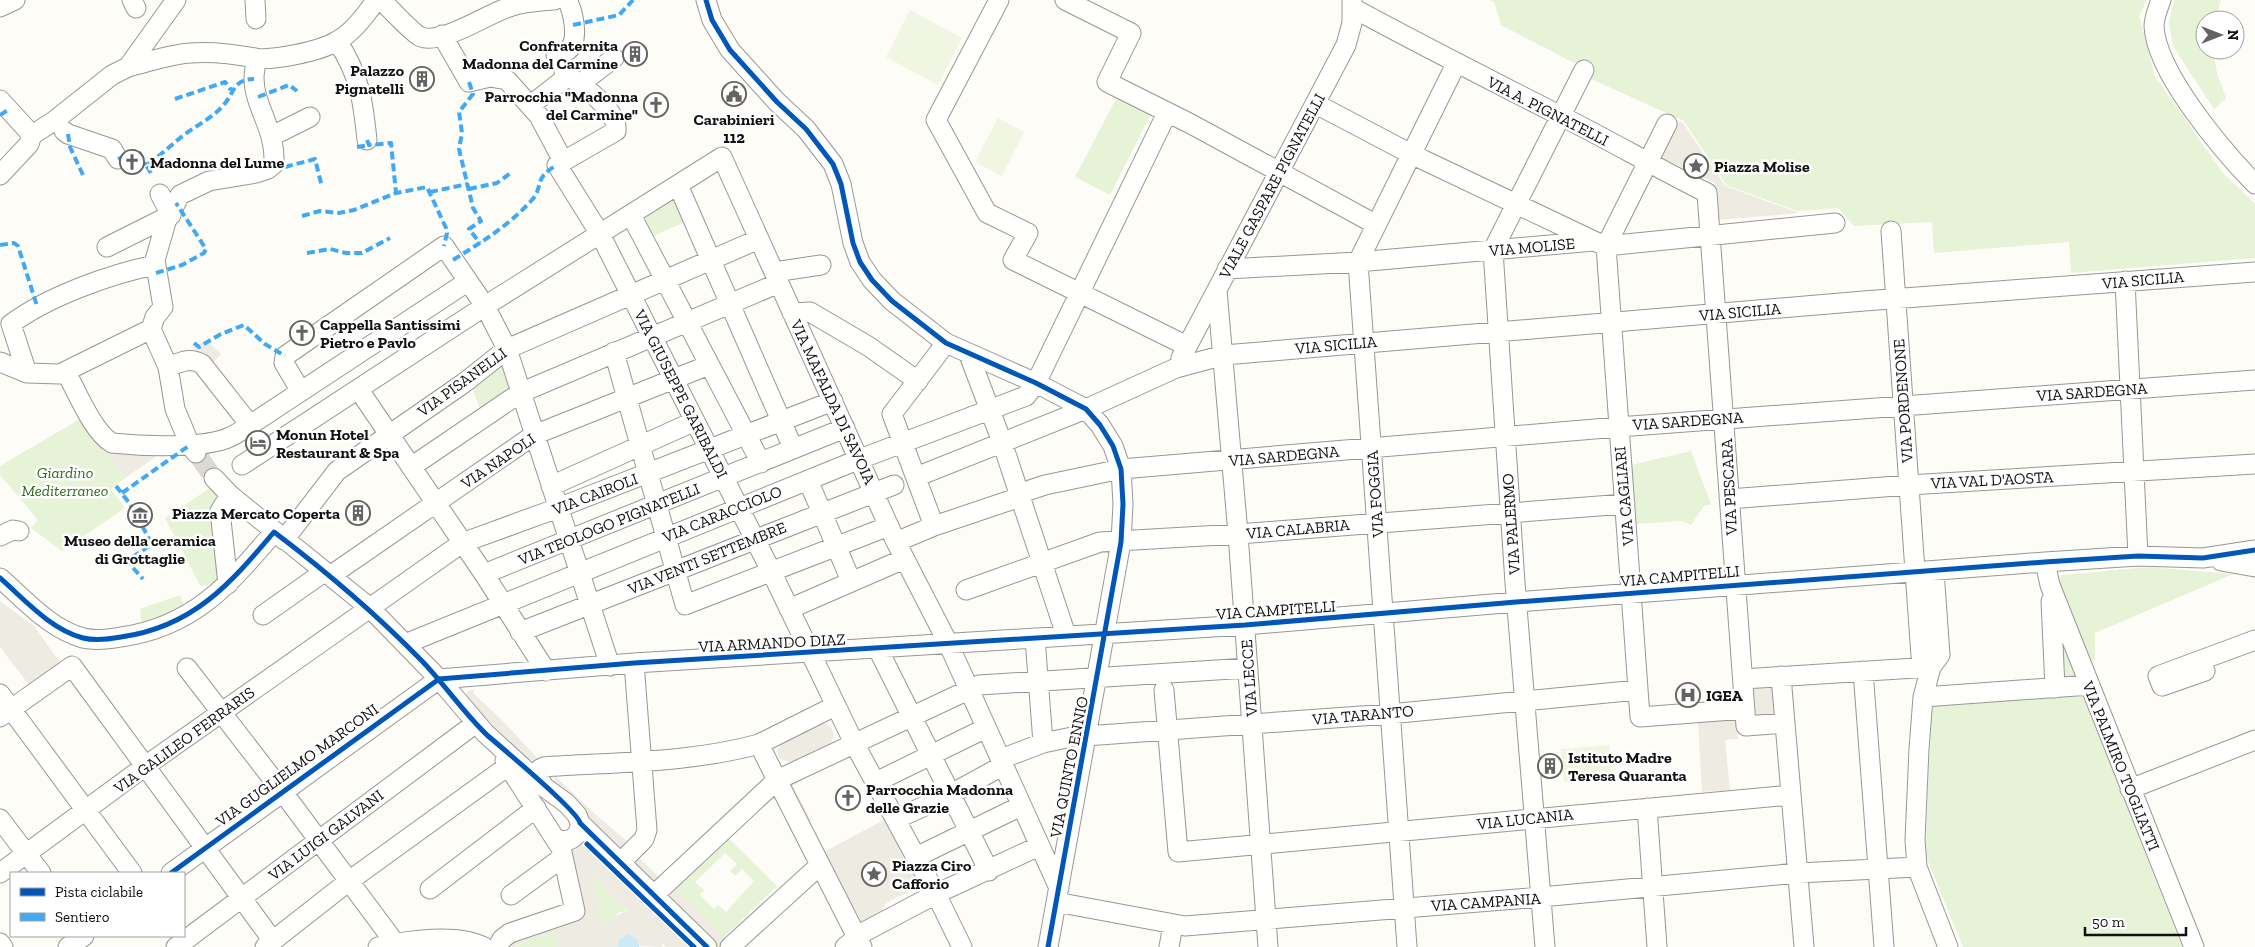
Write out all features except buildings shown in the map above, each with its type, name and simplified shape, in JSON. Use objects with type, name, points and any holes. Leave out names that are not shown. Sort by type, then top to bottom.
[{"type":"street","points":[[0,7],[15,0]]},
{"type":"street","points":[[128,67],[176,0]]},
{"type":"street","points":[[255,0],[256,19]]},
{"type":"street","points":[[0,175],[29,144],[32,136],[59,125],[112,75],[128,67],[191,52],[233,53],[256,58],[285,56],[337,42],[357,24],[376,0]]},
{"type":"street","points":[[381,0],[421,37],[458,31],[510,6],[554,0]]},
{"type":"street","points":[[560,163],[616,131],[617,127],[610,113],[567,73],[556,55],[568,51],[574,40],[573,10],[567,0]]},
{"type":"street","name":"VIA QUINTO ENNIO","points":[[706,0],[712,20],[730,50],[777,102],[806,129],[833,164],[841,184],[853,243],[860,262],[872,280],[892,301],[946,344],[1036,383],[1086,409],[1113,446],[1121,469],[1123,504],[1121,542],[1048,947]]},
{"type":"street","points":[[999,0],[936,120],[987,213],[1028,233],[1013,260],[1187,346]]},
{"type":"street","points":[[1065,0],[1131,33],[1107,82],[1279,171],[1375,224]]},
{"type":"street","points":[[2161,0],[2154,25],[2161,57],[2185,97],[2216,140],[2255,184]]},
{"type":"street","name":"VIA A. PIGNATELLI","points":[[1353,4],[1456,64],[1560,115],[1646,163],[1707,193],[1711,234]]},
{"type":"street","name":"VIALE GASPARE PIGNATELLI","points":[[1176,368],[1346,44],[1352,24],[1353,4]]},
{"type":"street","name":"VIA GIUSEPPE GARIBALDI","points":[[442,35],[469,82],[490,77],[507,80],[531,105],[560,163],[600,234],[650,337],[674,378],[812,654],[854,743],[936,894],[962,947]]},
{"type":"street","points":[[337,42],[350,60],[360,85],[367,140]]},
{"type":"street","points":[[194,451],[175,409],[168,367],[151,329],[155,316],[163,307],[155,265],[160,238],[180,195],[187,190],[209,182],[256,173],[268,169],[274,164],[272,136],[258,97],[254,78],[256,58]]},
{"type":"street","points":[[531,105],[567,73],[614,58]]},
{"type":"street","name":"VIA FOGGIA","points":[[1407,947],[1358,262],[1375,224],[1456,64]]},
{"type":"street","name":"VIA PALERMO","points":[[1545,947],[1516,602],[1493,250],[1584,70]]},
{"type":"street","points":[[0,100],[32,136]]},
{"type":"street","points":[[1316,104],[1411,154],[1600,244]]},
{"type":"street","points":[[1036,383],[1166,112]]},
{"type":"street","points":[[272,136],[310,117]]},
{"type":"street","name":"VIA CAGLIARI","points":[[1667,124],[1600,244],[1611,323],[1640,718],[1745,709]]},
{"type":"street","points":[[59,125],[76,137],[112,149],[118,159]]},
{"type":"street","name":"VIA MAFALDA DI SAVOIA","points":[[678,185],[722,158],[860,459],[896,543],[948,643],[1003,762],[1040,846],[1058,895]]},
{"type":"street","points":[[498,947],[502,939],[510,933],[575,910],[563,857],[556,839],[481,728],[440,679],[370,608],[279,536],[215,480],[359,390],[485,306],[678,185],[793,448]]},
{"type":"street","points":[[160,194],[171,215]]},
{"type":"street","points":[[107,247],[171,215]]},
{"type":"street","points":[[631,215],[761,463]]},
{"type":"street","name":"VIA MOLISE","points":[[1228,269],[1358,262],[1493,250],[1600,244],[1835,223]]},
{"type":"street","name":"VIA PORDENONE","points":[[1891,230],[1909,485],[1925,571],[1921,656],[1931,666]]},
{"type":"street","name":"VIA PESCARA","points":[[1711,234],[1745,709]]},
{"type":"street","name":"VIA PISANELLI","points":[[0,578],[52,624],[84,638],[95,639],[144,634],[169,625],[194,611],[228,584],[279,536],[337,471],[471,378],[507,349],[760,239]]},
{"type":"street","points":[[300,390],[284,363],[285,356],[444,246],[485,306],[507,349],[558,508],[592,604],[610,666]]},
{"type":"street","points":[[26,373],[11,324],[37,306],[116,276],[155,265]]},
{"type":"street","points":[[411,467],[520,392],[730,304],[777,278],[821,265]]},
{"type":"street","name":"VIA SICILIA","points":[[1086,409],[1176,368],[1224,355],[1895,299],[2255,272]]},
{"type":"street","points":[[2125,281],[2138,556]]},
{"type":"street","points":[[63,373],[105,439],[112,443],[194,451],[228,438],[250,425],[300,390],[467,282]]},
{"type":"street","name":"VIA LECCE","points":[[1217,290],[1238,534],[1268,947]]},
{"type":"street","points":[[792,313],[810,312],[868,346],[918,381]]},
{"type":"street","points":[[0,362],[26,373],[63,373],[151,329]]},
{"type":"street","points":[[934,526],[892,414],[946,344]]},
{"type":"street","points":[[614,352],[685,605],[836,546],[896,543]]},
{"type":"street","points":[[969,355],[1002,442],[1066,636]]},
{"type":"street","points":[[168,367],[192,359],[202,364],[250,425]]},
{"type":"street","name":"VIA NAPOLI","points":[[263,615],[436,504],[534,435],[709,364]]},
{"type":"street","name":"VIA SARDEGNA","points":[[896,543],[934,526],[1045,485],[1121,469],[1618,427],[2255,380]]},
{"type":"street","name":"VIA CARACCIOLO","points":[[405,644],[860,459],[1026,396],[1036,383]]},
{"type":"street","points":[[359,390],[484,574],[546,671]]},
{"type":"street","name":"VIA CAIROLI","points":[[370,608],[462,543],[649,474],[833,401]]},
{"type":"street","points":[[916,477],[1086,409]]},
{"type":"street","points":[[551,486],[695,421]]},
{"type":"street","name":"VIA TEOLOGO PIGNATELLI","points":[[484,574],[845,428]]},
{"type":"street","name":"VIA VAL D'AOSTA","points":[[1730,498],[2255,464]]},
{"type":"street","points":[[808,480],[851,581]]},
{"type":"street","name":"VIA VENTI SETTEMBRE","points":[[520,632],[676,572],[821,512],[894,485]]},
{"type":"street","points":[[228,584],[220,511],[230,495]]},
{"type":"street","name":"VIA CALABRIA","points":[[966,590],[1100,542],[1238,534],[1625,504]]},
{"type":"street","points":[[0,536],[13,530],[19,531]]},
{"type":"street","points":[[789,609],[851,581],[896,543]]},
{"type":"street","name":"VIA CAMPITELLI","points":[[1106,633],[1245,625],[1735,584],[2045,562],[2138,556],[2203,558],[2255,550]]},
{"type":"street","points":[[2203,558],[2255,567]]},
{"type":"street","name":"VIA PALMIRO TOGLIATTI","points":[[2045,562],[2050,584],[2194,947]]},
{"type":"street","name":"VIA PALMIRO TOGLIATTI","points":[[2050,584],[2055,688]]},
{"type":"street","name":"VIA GALILEO FERRARIS","points":[[0,873],[86,812],[144,767],[370,608]]},
{"type":"street","name":"VIA ARMANDO DIAZ","points":[[440,679],[634,663],[812,654],[1106,633]]},
{"type":"street","points":[[1035,638],[1043,743]]},
{"type":"street","points":[[2200,660],[2255,640]]},
{"type":"street","points":[[878,649],[989,870]]},
{"type":"street","points":[[621,862],[644,839],[647,830],[634,663]]},
{"type":"street","points":[[6,713],[72,666],[241,898],[269,944],[350,881],[508,766]]},
{"type":"street","points":[[1743,679],[1931,666],[1923,697],[1918,758],[1917,867],[1948,947]]},
{"type":"street","points":[[187,668],[350,881],[390,946],[460,944],[472,941],[484,947]]},
{"type":"street","points":[[654,895],[777,780],[979,685],[1248,668]]},
{"type":"street","points":[[1863,671],[1884,947]]},
{"type":"street","points":[[1781,676],[1804,947]]},
{"type":"street","name":"VIA GUGLIELMO MARCONI","points":[[172,872],[282,791],[440,679]]},
{"type":"street","points":[[1923,697],[2090,685]]},
{"type":"street","points":[[1164,690],[1167,731]]},
{"type":"street","name":"VIA TARANTO","points":[[896,819],[951,794],[1003,762],[1043,743],[1072,737],[1087,738],[1389,714],[1638,690]]},
{"type":"street","points":[[0,694],[6,713],[86,812],[131,872]]},
{"type":"street","points":[[544,787],[538,776],[540,769],[544,767],[732,752],[759,744],[836,706]]},
{"type":"street","points":[[1745,709],[1746,726],[1785,723]]},
{"type":"street","points":[[481,728],[544,787],[566,803],[577,815],[580,822],[707,947]]},
{"type":"street","name":"VIA LUIGI GALVANI","points":[[180,943],[319,840],[481,728]]},
{"type":"street","points":[[876,782],[986,728]]},
{"type":"street","name":"VIA LUCANIA","points":[[1167,731],[1178,852],[1791,795]]},
{"type":"street","points":[[2130,789],[2255,740]]},
{"type":"street","points":[[759,744],[820,865],[854,944],[936,894],[1040,846]]},
{"type":"street","points":[[430,889],[543,813],[548,806],[556,802],[566,803]]},
{"type":"street","points":[[916,857],[1022,806]]},
{"type":"street","points":[[1647,808],[1657,947]]},
{"type":"street","points":[[0,819],[40,872]]},
{"type":"street","points":[[556,839],[565,841],[573,838],[578,832],[580,822]]},
{"type":"street","points":[[511,895],[563,857]]},
{"type":"street","points":[[730,947],[820,865]]},
{"type":"street","name":"VIA CAMPANIA","points":[[1058,895],[1173,925],[1185,926],[1540,898],[1798,874],[1917,867]]},
{"type":"street","points":[[1169,947],[1173,925]]},
{"type":"street","points":[[68,947],[83,937]]},
{"type":"street","points":[[86,937],[96,947]]},
{"type":"street","points":[[0,943],[3,947]]},
{"type":"green space","points":[[1489,0],[2147,0],[2139,16],[2155,76],[2222,172],[2255,204],[2255,258],[2071,273],[2069,242],[1934,253],[1932,222],[1854,226],[1838,208],[1797,211],[1726,185],[1684,121],[1589,78],[1588,60],[1574,63],[1501,25],[1494,2]]},
{"type":"green space","points":[[2174,0],[2221,0],[2218,10],[2195,10],[2195,60],[2215,60],[2217,73],[2226,98],[2214,109],[2173,46],[2169,23]]},
{"type":"green space","points":[[910,10],[962,38],[938,85],[886,57]]},
{"type":"green space","points":[[1117,97],[1151,114],[1110,195],[1075,177]]},
{"type":"green space","points":[[998,118],[1024,132],[1002,176],[975,162]]},
{"type":"green space","points":[[677,193],[689,220],[651,237],[641,215]]},
{"type":"green space","points":[[505,358],[515,391],[482,413],[471,385]]},
{"type":"green space","name":"Giardino Mediterraneo","points":[[85,416],[125,478],[111,489],[125,508],[62,551],[31,528],[38,520],[0,475],[0,466]]},
{"type":"green space","points":[[1691,451],[1711,504],[1704,506],[1691,525],[1682,521],[1635,524],[1631,465]]},
{"type":"green space","points":[[213,486],[222,497],[222,580],[201,587],[165,518]]},
{"type":"green space","points":[[2148,567],[2233,574],[2095,633],[2095,660],[2091,661],[2058,582],[2062,575]]},
{"type":"green space","points":[[180,595],[187,613],[143,630],[140,609]]},
{"type":"green space","points":[[2062,638],[2078,678],[2065,679]]},
{"type":"green space","points":[[2083,694],[2182,947],[1963,947],[1925,854],[1932,705]]},
{"type":"green space","points":[[1609,745],[1612,777],[1564,782],[1561,749]]},
{"type":"green space","points":[[726,836],[777,886],[722,939],[675,888]],"holes":[[[725,853],[737,864],[730,871],[735,876],[742,869],[754,881],[726,912],[718,905],[714,909],[700,895],[704,890],[695,882]]]},
{"type":"green space","points":[[591,874],[628,911],[618,913],[602,928]]},
{"type":"green space","points":[[554,932],[558,947],[518,947],[516,945]]},
{"type":"shaded area","name":"Piazza Molise","points":[[1675,119],[1683,123],[1725,186],[1799,213],[1718,220],[1715,183],[1656,155]]},
{"type":"shaded area","points":[[206,340],[221,354],[210,366],[193,348]]},
{"type":"shaded area","points":[[164,451],[125,478],[108,452],[144,452]]},
{"type":"shaded area","points":[[0,601],[34,626],[61,664],[30,686],[0,647]]},
{"type":"shaded area","points":[[1776,685],[1779,718],[1754,720],[1751,687]]},
{"type":"shaded area","points":[[469,690],[475,690],[473,693],[503,721],[539,760],[529,760],[525,757],[468,701],[466,694]]},
{"type":"shaded area","points":[[1736,720],[1738,739],[1725,740],[1730,790],[1702,792],[1698,722]]},
{"type":"shaded area","points":[[818,724],[826,724],[832,729],[834,736],[831,743],[791,762],[780,759],[777,752],[781,742]]},
{"type":"shaded area","name":"Piazza Ciro Cafforio","points":[[847,749],[851,750],[902,851],[905,847],[909,855],[906,860],[920,887],[925,883],[930,893],[920,898],[915,889],[891,900],[881,908],[884,911],[868,920],[870,925],[862,930],[857,921],[860,918],[828,863],[825,864],[819,855],[783,786],[787,779]],"holes":[[[848,751],[884,820],[822,853],[809,827],[811,820],[793,786],[811,774],[810,771]]]},
{"type":"shaded area","points":[[555,776],[597,816],[633,846],[623,850],[555,785],[553,782]]},
{"type":"shaded area","points":[[579,841],[689,947],[666,947],[662,943],[662,947],[618,945],[618,947],[558,947],[554,932],[516,945],[518,947],[503,947],[503,944],[580,915],[567,853]],"holes":[[[591,874],[628,911],[610,918],[602,927]]]},
{"type":"shaded area","points":[[635,854],[663,880],[655,883],[632,862]]},
{"type":"shaded area","points":[[675,888],[726,943],[722,947],[717,947],[710,940],[711,937],[670,896]]},
{"type":"water","points":[[629,934],[638,940],[639,947],[618,947],[619,940]]},
{"type":"tunnel","points":[[199,457],[214,478]]},
{"type":"marked path","points":[[573,25],[619,15],[633,0]]},
{"type":"marked path","points":[[151,173],[146,165],[186,133],[216,113],[239,83],[248,79],[254,79]]},
{"type":"marked path","points":[[175,99],[225,82],[231,90]]},
{"type":"marked path","points":[[469,82],[473,94],[459,112],[462,133],[459,149],[473,208],[481,221],[469,229],[480,243]]},
{"type":"marked path","points":[[258,97],[289,85],[297,91]]},
{"type":"marked path","points":[[0,115],[8,110]]},
{"type":"marked path","points":[[68,134],[70,147],[83,175]]},
{"type":"marked path","points":[[367,140],[369,145],[391,143],[396,193]]},
{"type":"marked path","points":[[357,147],[369,145]]},
{"type":"marked path","points":[[118,159],[138,150],[146,165]]},
{"type":"marked path","points":[[285,167],[315,159],[322,187]]},
{"type":"marked path","points":[[453,260],[513,219],[535,196],[544,174],[557,165]]},
{"type":"marked path","points":[[469,189],[497,183],[512,172]]},
{"type":"marked path","points":[[430,192],[468,184]]},
{"type":"marked path","points":[[302,216],[320,211],[339,213],[354,210],[396,193],[427,187],[446,228],[447,233],[444,246]]},
{"type":"marked path","points":[[156,273],[182,265],[204,253],[206,249],[176,203]]},
{"type":"marked path","points":[[307,253],[330,249],[346,253],[362,253],[390,238]]},
{"type":"marked path","points":[[0,245],[14,243],[18,246],[37,306]]},
{"type":"marked path","points":[[194,343],[199,347],[221,334],[244,325],[265,344],[285,356]]},
{"type":"marked path","points":[[122,493],[190,445]]},
{"type":"marked path","points":[[116,486],[130,504],[152,544],[127,561],[143,579]]},
{"type":"cycle path","points":[[706,0],[712,20],[730,50],[777,102],[806,129],[833,164],[841,184],[853,243],[860,262],[872,280],[892,301],[946,343],[1036,383],[1086,409],[1100,425],[1113,446],[1121,469],[1123,504],[1121,542],[1048,947]]},
{"type":"cycle path","points":[[0,578],[38,613],[71,634],[92,639],[117,638],[146,632],[169,624],[189,613],[208,600],[242,569],[274,532],[313,562],[387,627],[422,661],[470,718],[554,793],[576,816],[580,823],[707,947]]},
{"type":"cycle path","points":[[439,679],[634,663],[1245,625],[1516,602],[2045,562],[2138,556],[2203,558],[2255,550]]},
{"type":"cycle path","points":[[172,872],[439,679]]},
{"type":"cycle path","points":[[587,844],[694,947]]},
{"type":"place","name":"Confraternita Madonna del Carmine","points":[[635,54]]},
{"type":"place","name":"Palazzo Pignatelli","points":[[422,79]]},
{"type":"place","name":"Carabinieri 112","points":[[734,94]]},
{"type":"place","name":"Parrocchia \"Madonna del Carmine\"","points":[[656,105]]},
{"type":"place","name":"Madonna del Lume","points":[[132,162]]},
{"type":"place","name":"Piazza Molise","points":[[1696,166]]},
{"type":"place","name":"Cappella Santissimi Pietro e Pavlo","points":[[302,333]]},
{"type":"place","name":"Monun Hotel Restaurant & Spa","points":[[258,443]]},
{"type":"place","name":"Piazza Mercato Coperta","points":[[358,513]]},
{"type":"place","name":"Museo della ceramica di Grottaglie","points":[[140,515]]},
{"type":"place","name":"IGEA","points":[[1688,695]]},
{"type":"place","name":"Istituto Madre Teresa Quaranta","points":[[1550,766]]},
{"type":"place","name":"Parrocchia Madonna delle Grazie","points":[[848,798]]},
{"type":"place","name":"Piazza Ciro Cafforio","points":[[874,874]]}]
